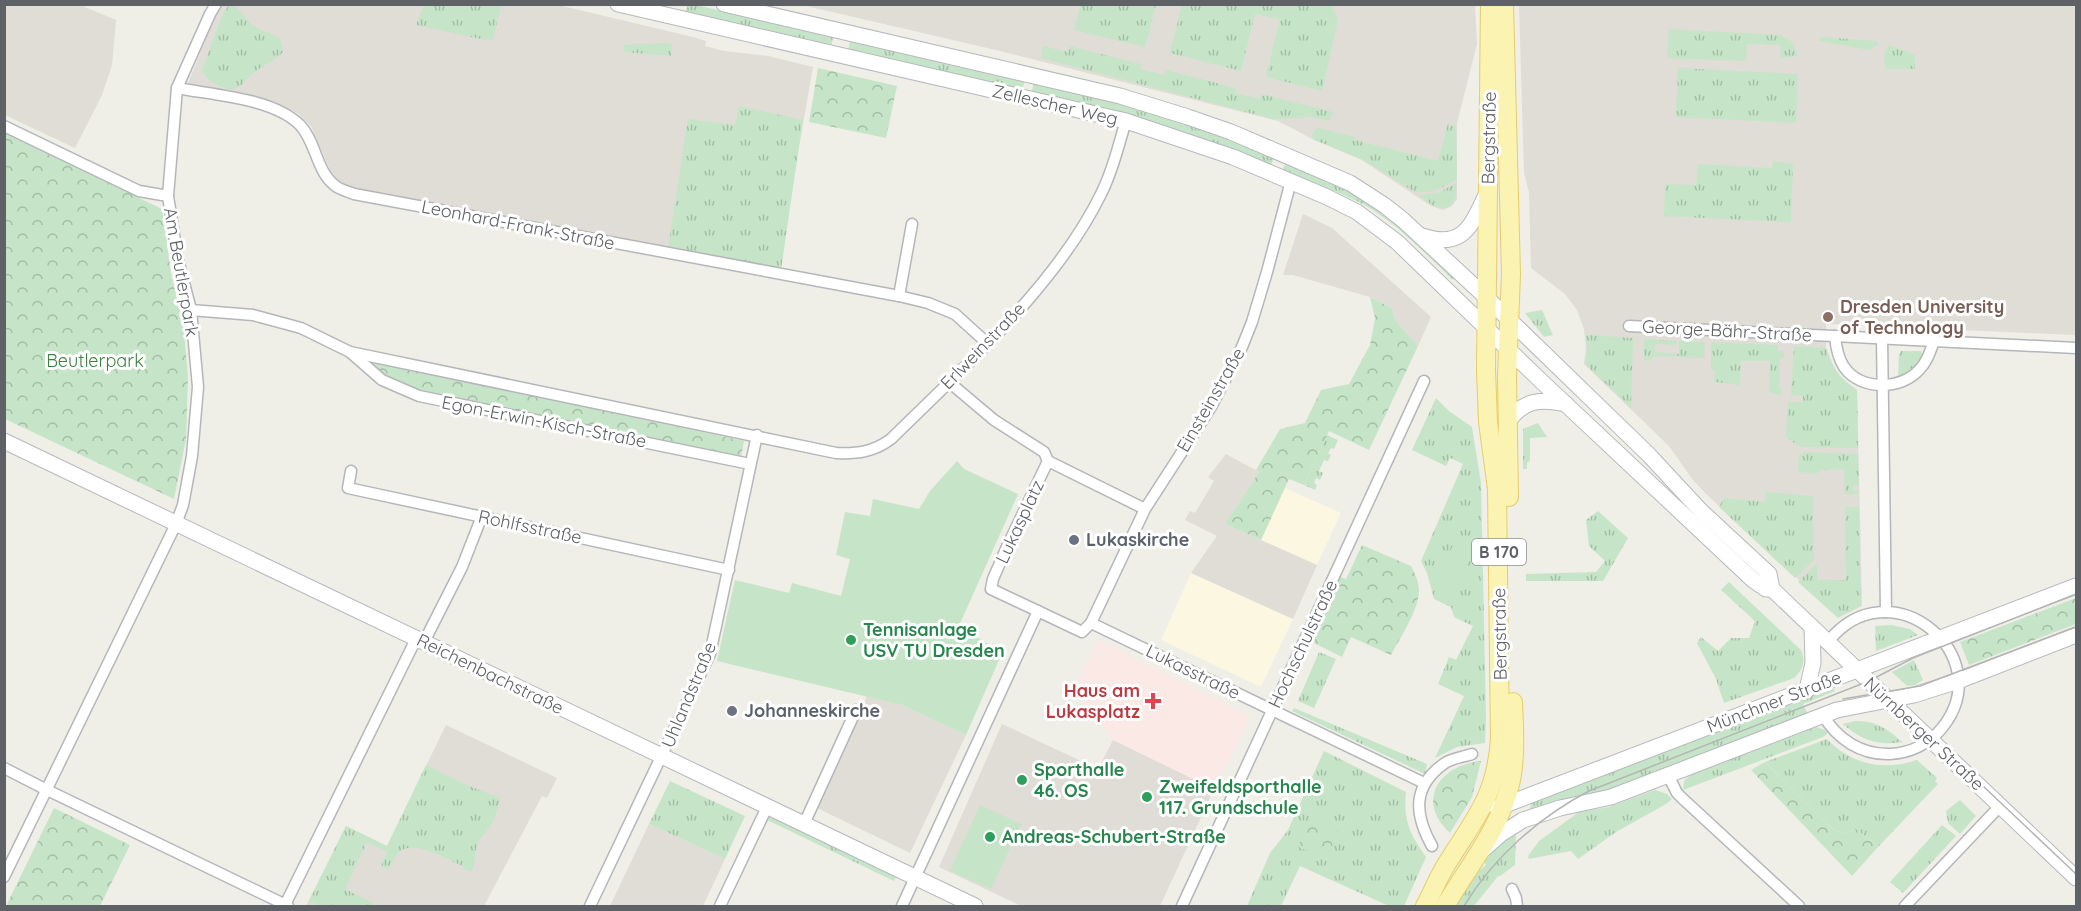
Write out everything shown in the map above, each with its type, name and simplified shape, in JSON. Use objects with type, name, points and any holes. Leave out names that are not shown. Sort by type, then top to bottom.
[{"type":"main road","name":"Zellescher Weg","points":[[618,4],[1126,121],[1233,157],[1292,181],[1357,212],[1397,242],[1487,328]]},
{"type":"main road","name":"Zellescher Weg","points":[[724,4],[1120,96],[1230,132],[1350,183],[1384,205],[1420,235],[1509,321]]},
{"type":"main road","name":"Bergstraße","points":[[1488,299],[1490,4]]},
{"type":"main road","name":"B 170","points":[[1445,906],[1477,854],[1503,805],[1511,780],[1514,750],[1507,423],[1507,349],[1511,274],[1504,4]]},
{"type":"main road","points":[[1420,235],[1440,241],[1457,238],[1464,234],[1474,221],[1488,190]]},
{"type":"main road","name":"B 170","points":[[1487,328],[1488,299]]},
{"type":"main road","name":"Nürnberger Straße","points":[[1509,321],[1649,454],[1701,511],[1769,574],[1772,590]]},
{"type":"main road","name":"Bergstraße","points":[[1474,822],[1488,797],[1495,778],[1502,717],[1497,489],[1488,422],[1487,328]]},
{"type":"main road","name":"Nürnberger Straße","points":[[1487,328],[1753,580],[1766,589],[1772,590],[1812,627],[2076,878]]},
{"type":"main road","points":[[1507,423],[1516,412],[1534,401],[1547,400],[1566,404]]},
{"type":"main road","name":"Reichenbachstraße","points":[[4,441],[975,906]]},
{"type":"main road","name":"Münchner Straße","points":[[1474,822],[1503,805],[2076,586]]},
{"type":"main road","points":[[1807,690],[1813,663],[1812,627]]},
{"type":"main road","name":"Münchner Straße","points":[[1477,854],[1522,820],[1560,808],[1611,797],[1837,710],[1914,695],[1958,681],[2076,635]]},
{"type":"main road","name":"B 170","points":[[1425,906],[1444,867],[1474,822]]},
{"type":"street","points":[[168,196],[177,88],[216,4]]},
{"type":"street","name":"Leonhard-Frank-Straße","points":[[177,88],[266,106],[286,114],[300,125],[312,142],[321,169],[337,187],[354,194],[899,296],[928,303],[955,314],[987,343]]},
{"type":"street","name":"Erlweinstraße","points":[[757,435],[836,453],[865,453],[879,448],[891,439],[987,343],[1047,278],[1086,223],[1101,196],[1112,169],[1126,121]]},
{"type":"street","name":"Am Beutlerpark","points":[[4,126],[139,192],[168,196],[178,260],[191,310],[198,387],[192,456],[183,505],[176,524],[4,877]]},
{"type":"street","name":"Einsteinstraße","points":[[1146,509],[1212,406],[1242,347],[1252,322],[1292,181]]},
{"type":"street","points":[[899,296],[912,224]]},
{"type":"street","name":"Egon-Erwin-Kisch-Straße","points":[[191,310],[254,315],[301,328],[350,351],[757,435]]},
{"type":"street","name":"George-Bähr-Straße","points":[[1629,326],[2076,348]]},
{"type":"street","points":[[1835,336],[1836,350],[1844,368],[1865,383],[1882,385],[1895,385],[1915,375],[1928,359],[1934,341]]},
{"type":"street","points":[[1882,338],[1886,612]]},
{"type":"street","name":"Egon-Erwin-Kisch-Straße","points":[[350,351],[382,380],[419,396],[750,464]]},
{"type":"street","name":"Hochschulstraße","points":[[1182,906],[1424,381]]},
{"type":"street","points":[[949,382],[994,420],[1044,452],[1048,461]]},
{"type":"street","name":"Uhlandstraße","points":[[590,906],[710,654],[757,435]]},
{"type":"street","name":"Lukasplatz","points":[[1091,623],[1082,632],[992,589],[993,579],[1006,549],[1048,461],[1146,509]]},
{"type":"street","name":"Rohlfsstraße","points":[[351,471],[348,488],[729,570]]},
{"type":"street","points":[[1091,623],[1146,509]]},
{"type":"street","points":[[4,768],[287,906],[420,640],[462,567],[482,516]]},
{"type":"street","points":[[902,906],[1038,611]]},
{"type":"street","points":[[1823,715],[1842,739],[1856,747],[1871,752],[1899,753],[1916,748],[1942,727],[1952,712],[1958,681],[1954,660],[1942,639],[1930,627],[1915,618],[1886,612],[1870,614],[1853,620],[1840,629],[1828,642]]},
{"type":"street","name":"Lukasstraße","points":[[1091,623],[1424,783]]},
{"type":"street","points":[[804,825],[856,710]]},
{"type":"street","points":[[1432,846],[1421,827],[1419,806],[1424,783],[1446,762],[1472,754]]},
{"type":"street","points":[[1668,775],[1677,793],[1799,906]]},
{"type":"street","points":[[1905,906],[2000,806]]},
{"type":"street","points":[[720,906],[767,807]]},
{"type":"street","points":[[1512,889],[1516,898],[1516,906]]},
{"type":"shaded area","points":[[5,4],[80,5],[116,20],[112,65],[102,95],[75,148],[5,115]]},
{"type":"shaded area","points":[[224,4],[558,5],[693,37],[706,41],[705,46],[724,51],[768,56],[813,67],[793,181],[781,269],[355,190],[342,184],[331,172],[311,126],[299,114],[284,106],[188,83],[216,15]]},
{"type":"shaded area","points":[[802,5],[1475,5],[1477,44],[1457,123],[1457,199],[1452,206],[1443,210],[1431,206],[1362,160],[1314,140],[1278,121],[996,50]]},
{"type":"shaded area","name":"Dresden University of Technology","points":[[1519,5],[2076,5],[2076,335],[1826,324],[1826,348],[1834,367],[1841,378],[1857,390],[1862,606],[1839,617],[1706,494],[1669,446],[1584,364],[1586,347],[1584,329],[1577,310],[1565,294],[1531,268],[1529,192],[1524,173]]},
{"type":"shaded area","points":[[1303,214],[1332,228],[1431,317],[1418,346],[1395,320],[1392,308],[1370,297],[1293,275],[1283,275]]},
{"type":"shaded area","points":[[1226,454],[1259,472],[1225,524],[1317,565],[1293,619],[1191,573],[1217,536],[1185,520],[1190,511],[1195,513],[1214,481],[1208,477]]},
{"type":"shaded area","points":[[1285,488],[1341,513],[1317,565],[1261,540]]},
{"type":"shaded area","points":[[1191,573],[1293,619],[1261,687],[1161,640]]},
{"type":"shaded area","name":"Haus am Lukasplatz","points":[[1099,640],[1250,716],[1214,789],[1113,740],[1075,687]]},
{"type":"shaded area","points":[[867,696],[902,705],[966,735],[910,853],[815,807]]},
{"type":"shaded area","points":[[1002,724],[1098,769],[1113,740],[1214,789],[1160,906],[1021,906],[939,867]]},
{"type":"shaded area","points":[[446,725],[557,778],[547,798],[542,796],[484,906],[306,906],[346,826],[387,846]]},
{"type":"shaded area","points":[[649,824],[725,859],[703,906],[610,906]]},
{"type":"green space","points":[[424,4],[501,5],[493,40],[416,25]]},
{"type":"green space","points":[[1081,4],[1156,5],[1145,47],[1074,30]]},
{"type":"green space","points":[[229,5],[234,5],[253,26],[280,38],[283,52],[240,86],[231,90],[210,80],[202,70],[221,18]]},
{"type":"green space","points":[[688,5],[833,37],[831,47],[685,14]]},
{"type":"green space","points":[[1182,5],[1332,5],[1338,20],[1322,91],[1266,77],[1280,19],[1255,14],[1241,71],[1170,53]]},
{"type":"green space","points":[[1669,29],[1781,35],[1792,42],[1798,56],[1781,58],[1780,45],[1747,44],[1746,61],[1667,58]]},
{"type":"green space","points":[[1820,37],[1877,41],[1879,44],[1869,50],[1819,41]]},
{"type":"green space","points":[[850,41],[1025,80],[1022,91],[848,52]]},
{"type":"green space","points":[[672,44],[671,56],[625,52],[623,45]]},
{"type":"green space","points":[[1890,45],[1915,55],[1915,69],[1886,69],[1885,53]]},
{"type":"green space","points":[[1043,46],[1068,52],[1070,46],[1141,64],[1140,69],[1164,75],[1166,70],[1236,88],[1235,93],[1260,99],[1261,94],[1333,112],[1329,121],[1312,117],[1273,119],[1041,58]]},
{"type":"green space","points":[[818,68],[897,86],[886,138],[809,122]]},
{"type":"green space","points":[[1678,68],[1798,74],[1796,123],[1676,117]]},
{"type":"green space","points":[[1034,83],[1110,100],[1194,126],[1274,157],[1271,166],[1166,126],[1031,94]]},
{"type":"green space","points":[[739,106],[803,120],[781,269],[668,248],[688,119],[735,125]]},
{"type":"green space","points":[[1448,124],[1456,127],[1457,179],[1428,192],[1415,192],[1361,159],[1315,140],[1312,136],[1315,129],[1319,128],[1355,137],[1355,140],[1438,161]]},
{"type":"green space","name":"Beutlerpark","points":[[5,133],[162,209],[171,273],[183,320],[188,377],[186,439],[174,499],[5,419]]},
{"type":"green space","points":[[1773,161],[1793,164],[1791,222],[1664,216],[1665,184],[1696,185],[1698,164],[1772,168]]},
{"type":"green space","points":[[1286,162],[1358,196],[1392,220],[1456,276],[1453,280],[1422,250],[1368,207],[1337,192],[1282,171]]},
{"type":"green space","points":[[1456,183],[1456,197],[1446,208],[1435,207],[1418,195],[1438,193]]},
{"type":"green space","points":[[1370,297],[1392,308],[1395,320],[1418,346],[1369,450],[1329,431],[1304,485],[1289,479],[1261,540],[1225,524],[1259,472],[1256,470],[1280,429],[1305,423],[1321,390],[1349,384],[1370,345],[1375,318]]},
{"type":"green space","points":[[1542,310],[1553,335],[1544,337],[1525,313]]},
{"type":"green space","points":[[1586,335],[1633,338],[1631,408],[1585,364]]},
{"type":"green space","points":[[1644,339],[1677,341],[1676,345],[1656,344],[1655,352],[1679,354],[1679,341],[1705,342],[1704,358],[1658,356],[1652,357],[1651,361],[1644,360]]},
{"type":"green space","points":[[1711,342],[1778,345],[1778,351],[1784,351],[1784,358],[1780,358],[1779,389],[1782,389],[1782,392],[1779,395],[1769,392],[1770,361],[1741,361],[1740,386],[1714,382],[1715,370],[1711,370]]},
{"type":"green space","points":[[1794,346],[1826,348],[1837,372],[1857,390],[1858,448],[1800,447],[1786,437],[1788,402],[1803,402],[1803,396],[1791,395]]},
{"type":"green space","points":[[1901,351],[1921,351],[1923,358],[1915,368],[1898,379],[1899,355]]},
{"type":"green space","points":[[375,362],[744,441],[741,457],[424,393],[386,378],[370,365]]},
{"type":"green space","points":[[1436,398],[1449,411],[1472,427],[1481,483],[1486,717],[1485,743],[1457,747],[1435,758],[1464,696],[1438,684],[1449,657],[1456,660],[1473,626],[1454,617],[1451,607],[1434,599],[1421,561],[1463,464],[1450,458],[1446,466],[1412,450]]},
{"type":"green space","points":[[1538,423],[1547,437],[1530,438],[1530,461],[1527,463],[1527,469],[1523,469],[1523,429]]},
{"type":"green space","points":[[1327,435],[1338,440],[1334,449],[1331,448],[1328,453],[1331,455],[1328,461],[1324,460],[1319,471],[1323,473],[1320,480],[1316,478],[1314,483],[1317,485],[1315,490],[1304,485]]},
{"type":"green space","points":[[1804,452],[1858,454],[1859,485],[1853,485],[1853,491],[1859,491],[1859,494],[1845,494],[1844,469],[1820,470],[1816,474],[1798,472],[1799,456]]},
{"type":"green space","name":"Tennisanlage USV TU Dresden","points":[[957,461],[964,469],[1018,494],[958,628],[1003,651],[966,735],[902,705],[717,661],[735,580],[789,593],[792,583],[841,596],[850,559],[836,555],[845,512],[870,516],[873,499],[919,509],[930,491]]},
{"type":"green space","points":[[1766,492],[1813,496],[1814,560],[1795,578],[1719,507],[1724,498],[1765,502]]},
{"type":"green space","points":[[1845,507],[1859,507],[1861,606],[1838,618],[1798,582],[1817,565],[1817,580],[1846,580]]},
{"type":"green space","points":[[1598,511],[1628,538],[1603,581],[1526,581],[1526,574],[1596,572],[1605,561],[1589,546],[1586,520]]},
{"type":"green space","points":[[1362,545],[1411,566],[1418,583],[1418,597],[1409,623],[1391,655],[1351,637],[1342,657],[1308,640],[1337,576],[1346,579]]},
{"type":"green space","points":[[1452,547],[1472,556],[1455,592],[1436,583]]},
{"type":"green space","points":[[1729,582],[1801,650],[1803,662],[1800,672],[1794,678],[1724,703],[1716,679],[1697,643],[1701,637],[1718,651],[1731,638],[1749,638],[1755,621],[1721,590]]},
{"type":"green space","points":[[2076,598],[2076,624],[1969,665],[1960,642]]},
{"type":"green space","points":[[1891,625],[1910,629],[1918,635],[1876,651],[1875,626]]},
{"type":"green space","points":[[1319,652],[1336,659],[1314,708],[1298,701]]},
{"type":"green space","points":[[1914,660],[1923,680],[1915,685],[1907,686],[1892,672]]},
{"type":"green space","points":[[1833,687],[1835,691],[1803,704],[1808,715],[1613,789],[1529,814],[1531,803]]},
{"type":"green space","points":[[1294,708],[1427,764],[1425,774],[1292,711]]},
{"type":"green space","points":[[1855,721],[1881,726],[1902,742],[1885,743],[1863,738],[1843,724]]},
{"type":"green space","points":[[1816,727],[1828,733],[1823,737],[1683,790],[1684,781],[1690,775]]},
{"type":"green space","points":[[1827,739],[1847,755],[1869,763],[1893,765],[1917,760],[1937,778],[1935,781],[1938,784],[1878,847],[1856,829],[1844,834],[1830,827],[1765,762]]},
{"type":"green space","points":[[1324,751],[1406,792],[1405,802],[1409,827],[1426,857],[1404,906],[1389,906],[1300,866],[1281,906],[1247,906],[1270,853],[1288,830]]},
{"type":"green space","points":[[1481,761],[1472,797],[1450,833],[1434,809],[1433,797],[1437,786],[1454,769]]},
{"type":"green space","points":[[1765,762],[1830,827],[1844,834],[1856,829],[1878,847],[1852,876],[1751,770]]},
{"type":"green space","points":[[426,765],[464,784],[500,798],[493,822],[477,845],[471,872],[440,856],[412,848],[398,853],[388,870],[381,866],[387,852],[367,842],[345,889],[374,905],[320,906],[309,901],[346,826],[387,846]]},
{"type":"green space","points":[[670,781],[745,816],[725,859],[649,824]]},
{"type":"green space","points":[[1655,790],[1667,794],[1672,799],[1616,832],[1578,859],[1571,851],[1529,859],[1528,856],[1539,841],[1579,812],[1609,807]]},
{"type":"green space","points":[[1960,800],[1976,816],[1960,834],[1948,823],[1946,811]]},
{"type":"green space","name":"Andreas-Schubert-Straße","points":[[980,805],[1021,824],[991,889],[950,871]]},
{"type":"green space","points":[[54,808],[130,845],[100,906],[6,906]]},
{"type":"green space","points":[[767,815],[896,877],[894,881],[765,819]]},
{"type":"green space","points":[[1309,820],[1338,831],[1327,858],[1298,847]]},
{"type":"green space","points":[[1942,825],[1956,836],[1903,893],[1890,882]]},
{"type":"green space","points":[[1516,829],[1515,865],[1498,876],[1474,906],[1455,906],[1472,877],[1486,865],[1483,860]]},
{"type":"tram line","points":[[1464,906],[1489,871],[1519,840],[1552,813],[1589,791],[1869,681],[1913,658],[2076,594]]},
{"type":"tram line","points":[[1843,699],[1920,686],[2076,627]]},
{"type":"tram line","points":[[1872,695],[1894,704],[1909,716],[2076,874]]},
{"type":"place","name":"Dresden University of Technology","points":[[1828,317]]},
{"type":"place","name":"Lukaskirche","points":[[1074,540]]},
{"type":"place","name":"Tennisanlage USV TU Dresden","points":[[851,640]]},
{"type":"place","name":"Haus am Lukasplatz","points":[[1153,701]]},
{"type":"place","name":"Johanneskirche","points":[[732,711]]},
{"type":"place","name":"Sporthalle 46. OS","points":[[1022,780]]},
{"type":"place","name":"Zweifeldsporthalle 117. Grundschule","points":[[1147,797]]},
{"type":"place","name":"Andreas-Schubert-Straße","points":[[990,837]]}]
